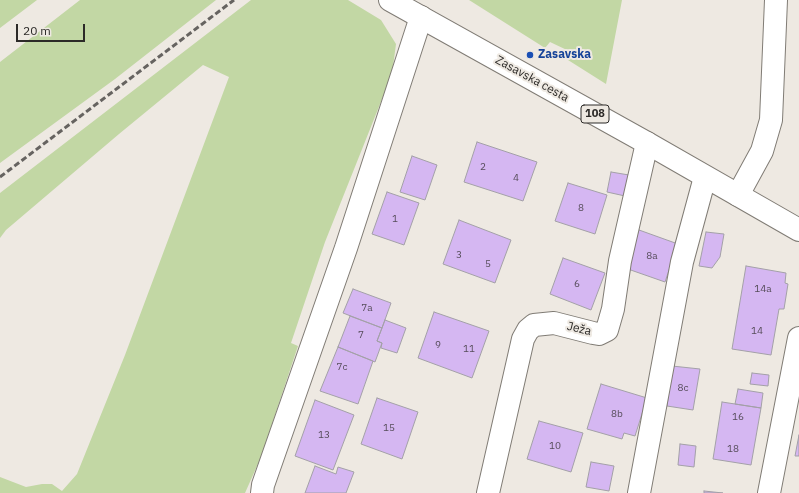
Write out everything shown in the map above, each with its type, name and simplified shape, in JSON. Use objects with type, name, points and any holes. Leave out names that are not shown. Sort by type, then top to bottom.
[{"type":"street","name":"Zasavska cesta","points":[[390,0],[647,143],[799,230]]},
{"type":"street","points":[[738,195],[762,151],[771,120],[776,0]]},
{"type":"street","points":[[260,490],[346,248],[421,17]]},
{"type":"street","name":"Ježa","points":[[488,493],[523,339],[528,330],[538,324],[554,323],[599,334],[607,330],[610,324],[620,261],[647,143]]},
{"type":"street","points":[[639,493],[682,262],[705,177]]},
{"type":"street","points":[[769,493],[799,338]]},
{"type":"green space","points":[[0,0],[37,0],[0,28]]},
{"type":"green space","points":[[80,0],[216,0],[115,79],[0,163],[0,62]]},
{"type":"green space","points":[[251,0],[348,0],[381,20],[396,44],[392,74],[325,242],[291,343],[298,346],[261,457],[245,493],[0,493],[0,477],[26,487],[52,484],[62,491],[77,474],[125,355],[229,77],[203,65],[6,230],[0,238],[0,193]]},
{"type":"green space","points":[[469,0],[622,0],[606,84],[568,60],[569,51],[550,42],[545,48]]},
{"type":"building","points":[[477,142],[537,162],[523,201],[464,182]]},
{"type":"building","points":[[412,156],[437,165],[425,200],[400,192]]},
{"type":"building","points":[[611,172],[629,175],[625,196],[607,192]]},
{"type":"building","points":[[568,183],[607,195],[595,234],[555,221]]},
{"type":"building","points":[[387,192],[419,203],[404,245],[372,234]]},
{"type":"building","points":[[459,220],[511,240],[495,283],[443,264]]},
{"type":"building","points":[[639,230],[678,244],[665,282],[625,268]]},
{"type":"building","points":[[706,232],[724,234],[720,257],[712,268],[699,266]]},
{"type":"building","points":[[563,258],[605,273],[591,310],[550,294]]},
{"type":"building","points":[[746,266],[786,273],[785,283],[788,284],[784,309],[779,309],[771,355],[732,349]]},
{"type":"building","points":[[353,289],[391,303],[382,328],[343,313]]},
{"type":"building","points":[[434,312],[489,331],[472,378],[418,358]]},
{"type":"building","points":[[350,316],[382,328],[377,341],[382,343],[375,362],[338,347]]},
{"type":"building","points":[[385,320],[406,328],[397,353],[381,348],[382,343],[377,341]]},
{"type":"building","points":[[338,347],[373,361],[358,404],[320,391]]},
{"type":"building","points":[[672,366],[700,369],[693,410],[667,406]]},
{"type":"building","points":[[752,373],[769,375],[768,386],[750,384]]},
{"type":"building","points":[[601,384],[647,398],[635,436],[624,433],[622,439],[587,429]]},
{"type":"building","points":[[738,389],[763,393],[761,408],[735,404]]},
{"type":"building","points":[[377,398],[418,412],[402,459],[361,444]]},
{"type":"building","points":[[315,400],[354,415],[333,470],[295,456]]},
{"type":"building","points":[[722,402],[761,408],[751,465],[713,459]]},
{"type":"building","points":[[539,421],[583,433],[571,472],[527,459]]},
{"type":"building","points":[[799,435],[799,456],[795,456]]},
{"type":"building","points":[[680,444],[696,446],[694,467],[678,465]]},
{"type":"building","points":[[591,462],[614,466],[609,491],[586,487]]},
{"type":"building","points":[[315,466],[336,474],[338,467],[354,472],[346,493],[305,493]]},
{"type":"building","points":[[704,491],[723,493],[704,493]]},
{"type":"railway","points":[[0,177],[234,0]]},
{"type":"place","name":"Zasavska","points":[[530,55]]}]
